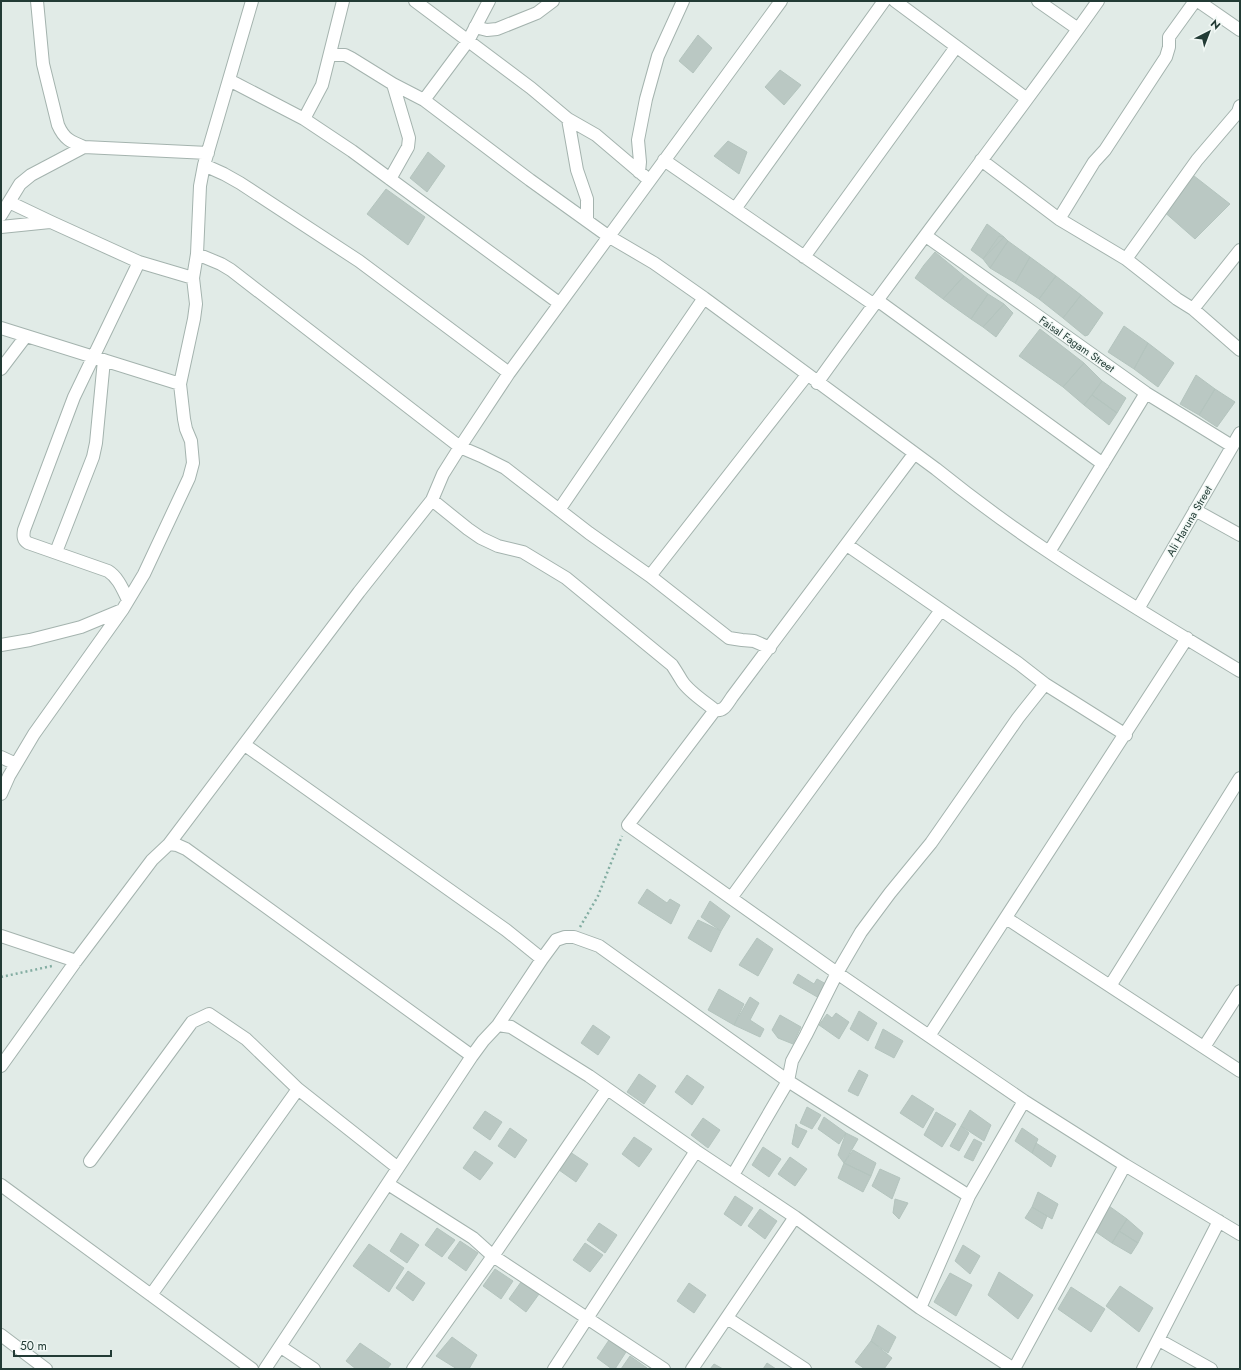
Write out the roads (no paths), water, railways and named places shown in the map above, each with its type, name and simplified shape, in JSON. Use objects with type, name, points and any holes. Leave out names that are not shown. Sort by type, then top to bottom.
[{"type":"street","points":[[37,1],[43,64],[58,125],[62,134],[70,141],[84,147],[208,153]]},
{"type":"street","points":[[1,794],[9,776],[34,734],[126,605],[144,574],[189,478],[193,463],[191,441],[185,424],[180,384],[196,304],[193,278],[197,254],[200,186],[204,165],[252,1]]},
{"type":"street","points":[[304,119],[322,85],[344,1]]},
{"type":"street","points":[[415,1],[531,88],[568,119],[596,135],[649,180]]},
{"type":"street","points":[[424,100],[468,41],[489,1]]},
{"type":"street","points":[[475,27],[487,30],[497,29],[537,13],[553,1]]},
{"type":"street","points":[[639,172],[640,162],[638,140],[648,93],[658,56],[683,1]]},
{"type":"street","points":[[1,1066],[76,961],[152,860],[169,844],[359,592],[432,500],[443,474],[508,373],[781,1]]},
{"type":"street","points":[[735,209],[884,1]]},
{"type":"street","points":[[895,1],[1027,99]]},
{"type":"street","points":[[1038,1],[1078,29]]},
{"type":"street","points":[[817,383],[875,302],[926,236],[1098,1]]},
{"type":"street","points":[[1059,219],[1094,162],[1105,150],[1166,57],[1169,47],[1169,37],[1195,1]]},
{"type":"street","points":[[1198,1],[1240,30]]},
{"type":"street","points":[[804,257],[956,47]]},
{"type":"street","points":[[330,55],[345,55],[393,84],[424,100],[530,180],[608,236],[654,263],[704,298],[970,496],[1049,552],[1138,609],[1240,671]]},
{"type":"street","points":[[229,80],[304,119],[352,151],[559,303]]},
{"type":"street","points":[[390,178],[408,147],[409,138],[393,84]]},
{"type":"street","points":[[1126,259],[1197,160],[1238,112],[1240,106]]},
{"type":"street","points":[[568,119],[577,170],[587,199],[587,220]]},
{"type":"street","points":[[1,215],[20,184],[31,175],[84,147]]},
{"type":"street","points":[[664,160],[804,257],[875,302],[1103,464]]},
{"type":"street","points":[[982,160],[1059,219],[1126,259],[1177,299],[1193,309],[1240,350]]},
{"type":"street","points":[[204,165],[240,183],[359,261],[508,373]]},
{"type":"street","points":[[9,202],[139,262],[193,278]]},
{"type":"street","points":[[1,227],[51,222]]},
{"type":"street","name":"Faisal Fagam Street","points":[[926,236],[1146,393],[1232,446]]},
{"type":"street","points":[[1193,309],[1240,250]]},
{"type":"street","points":[[197,254],[231,270],[460,446],[505,468],[589,533],[650,576],[729,638],[754,641],[770,648]]},
{"type":"street","points":[[126,605],[112,573],[108,570],[25,541],[23,537],[24,530],[74,398],[99,359],[139,262]]},
{"type":"street","points":[[559,510],[704,298]]},
{"type":"street","points":[[1,328],[180,384]]},
{"type":"street","points":[[1,369],[26,336]]},
{"type":"street","points":[[56,552],[93,457],[96,443],[99,359]]},
{"type":"street","points":[[650,576],[807,375]]},
{"type":"street","points":[[1049,552],[1146,393]]},
{"type":"street","name":"Ali Haruna Street","points":[[1138,609],[1240,433]]},
{"type":"street","points":[[432,500],[481,538],[498,546],[523,552],[566,578],[672,665],[689,689],[715,710],[722,710],[914,454]]},
{"type":"street","points":[[1196,510],[1240,535]]},
{"type":"street","points":[[847,545],[1018,663],[1045,684],[1126,735]]},
{"type":"street","points":[[1,645],[30,640],[81,627],[126,605]]},
{"type":"street","points":[[731,898],[941,610]]},
{"type":"street","points":[[929,1036],[1126,735],[1187,638]]},
{"type":"street","points":[[733,1175],[788,1081],[792,1062],[837,973],[861,932],[890,893],[931,843],[1018,718],[1045,684]]},
{"type":"street","points":[[715,710],[628,825],[837,973],[1024,1101],[1124,1164],[1240,1234]]},
{"type":"street","points":[[245,745],[506,930],[542,959]]},
{"type":"street","points":[[1,757],[16,764]]},
{"type":"street","points":[[1110,986],[1240,778]]},
{"type":"street","points":[[169,844],[177,845],[186,849],[472,1056]]},
{"type":"street","points":[[1006,918],[1240,1071]]},
{"type":"street","points":[[1,936],[76,961]]},
{"type":"street","points":[[265,1369],[281,1347],[472,1056],[483,1041],[498,1025],[556,940],[565,937],[574,937],[599,946],[788,1081],[969,1196]]},
{"type":"street","points":[[1204,1047],[1240,991]]},
{"type":"street","points":[[90,1161],[192,1022],[209,1014],[246,1039],[298,1089],[398,1168]]},
{"type":"street","points":[[498,1025],[511,1026],[607,1089],[795,1217],[920,1308],[1014,1369],[1124,1164]]},
{"type":"street","points":[[151,1295],[298,1089]]},
{"type":"street","points":[[413,1369],[493,1256],[607,1089]]},
{"type":"street","points":[[920,1308],[969,1196],[1024,1101]]},
{"type":"street","points":[[554,1369],[696,1151]]},
{"type":"street","points":[[388,1184],[473,1238],[493,1256],[664,1369]]},
{"type":"street","points":[[1,1185],[252,1369]]},
{"type":"street","points":[[692,1369],[795,1217]]},
{"type":"street","points":[[1143,1369],[1219,1221]]},
{"type":"street","points":[[727,1318],[806,1369]]},
{"type":"street","points":[[1,1335],[46,1369]]},
{"type":"street","points":[[1159,1340],[1211,1369]]},
{"type":"street","points":[[281,1347],[314,1369]]}]
